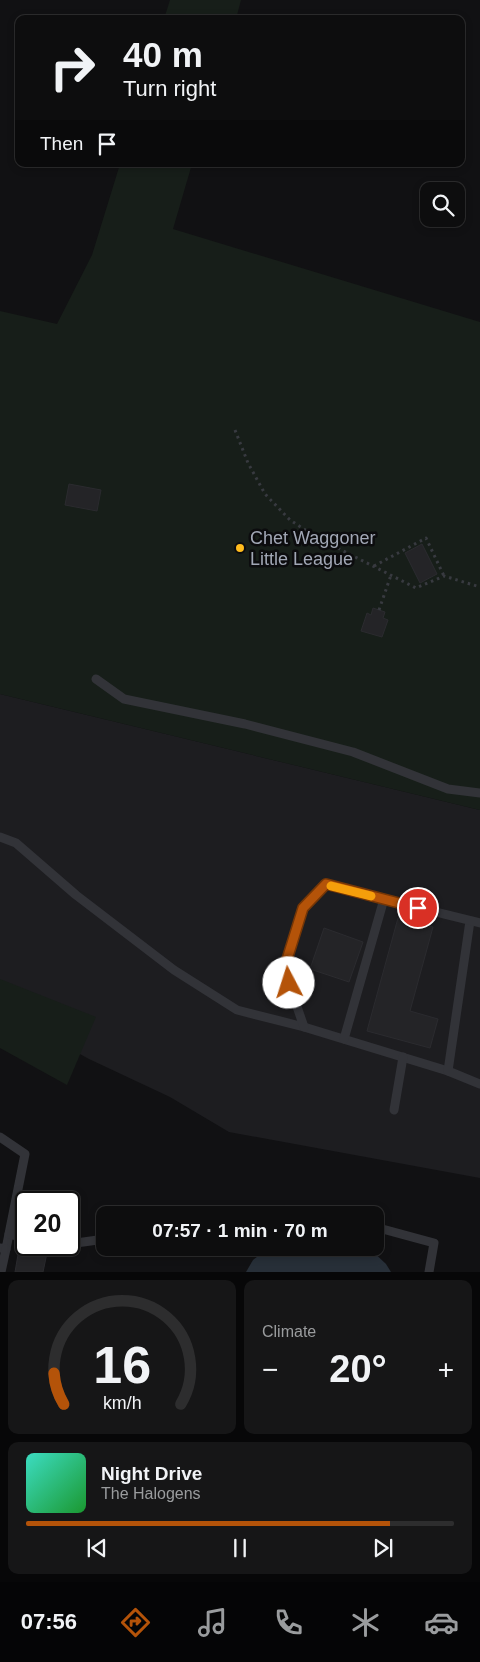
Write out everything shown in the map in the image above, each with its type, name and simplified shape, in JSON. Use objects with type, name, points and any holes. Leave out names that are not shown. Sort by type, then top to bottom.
[{"type":"lane","points":[[96,678],[124,699],[245,724],[353,752],[448,789],[480,793]]},
{"type":"lane","points":[[0,837],[16,843],[76,896],[174,970],[237,1010],[304,1026],[448,1071],[480,1084]]},
{"type":"lane","points":[[304,1026],[284,969],[303,908],[326,884],[480,924]]},
{"type":"lane","points":[[344,1039],[384,899]]},
{"type":"lane","points":[[448,1071],[470,921]]},
{"type":"lane","points":[[394,1110],[403,1057]]},
{"type":"lane","points":[[0,1136],[25,1154],[9,1234],[3,1248],[1,1272]]},
{"type":"lane","points":[[384,1229],[434,1243],[430,1272]]},
{"type":"lane","points":[[9,1234],[15,1235]]},
{"type":"lane","points":[[80,1242],[96,1240]]},
{"type":"path","points":[[235,430],[248,463],[265,494],[290,520],[316,538],[416,588],[444,576],[480,587]]},
{"type":"path","points":[[374,566],[426,538],[444,576]]},
{"type":"path","points":[[379,610],[391,575]]},
{"type":"shaded area","points":[[170,0],[241,0],[237,15],[165,15]]},
{"type":"shaded area","name":"Chet Waggoner Little League","points":[[119,167],[191,167],[173,229],[480,322],[480,810],[0,694],[0,311],[57,324],[92,255]]},
{"type":"shaded area","points":[[0,694],[480,810],[480,1178],[229,1132],[170,1097],[89,1059],[0,1009]]},
{"type":"shaded area","points":[[0,979],[96,1017],[67,1085],[0,1048]]},
{"type":"shaded area","points":[[258,1256],[378,1256],[391,1272],[246,1272],[253,1260]]},
{"type":"building","points":[[69,484],[101,490],[97,511],[65,505]]},
{"type":"building","points":[[422,544],[437,574],[420,583],[405,553]]},
{"type":"building","points":[[373,608],[385,612],[383,618],[388,620],[382,637],[361,631],[367,613],[371,615]]},
{"type":"building","points":[[398,918],[433,927],[410,1011],[438,1019],[430,1048],[367,1031]]},
{"type":"building","points":[[324,928],[363,942],[349,982],[310,969]]},
{"type":"building","points":[[18,1256],[46,1256],[43,1272],[15,1272]]},
{"type":"slow traffic","points":[[331,886],[371,896]]},
{"type":"place","name":"Chet Waggoner Little League","points":[[240,548]]},
{"type":"route","points":[[289,983],[284,969],[303,908],[326,884],[418,908]]}]
